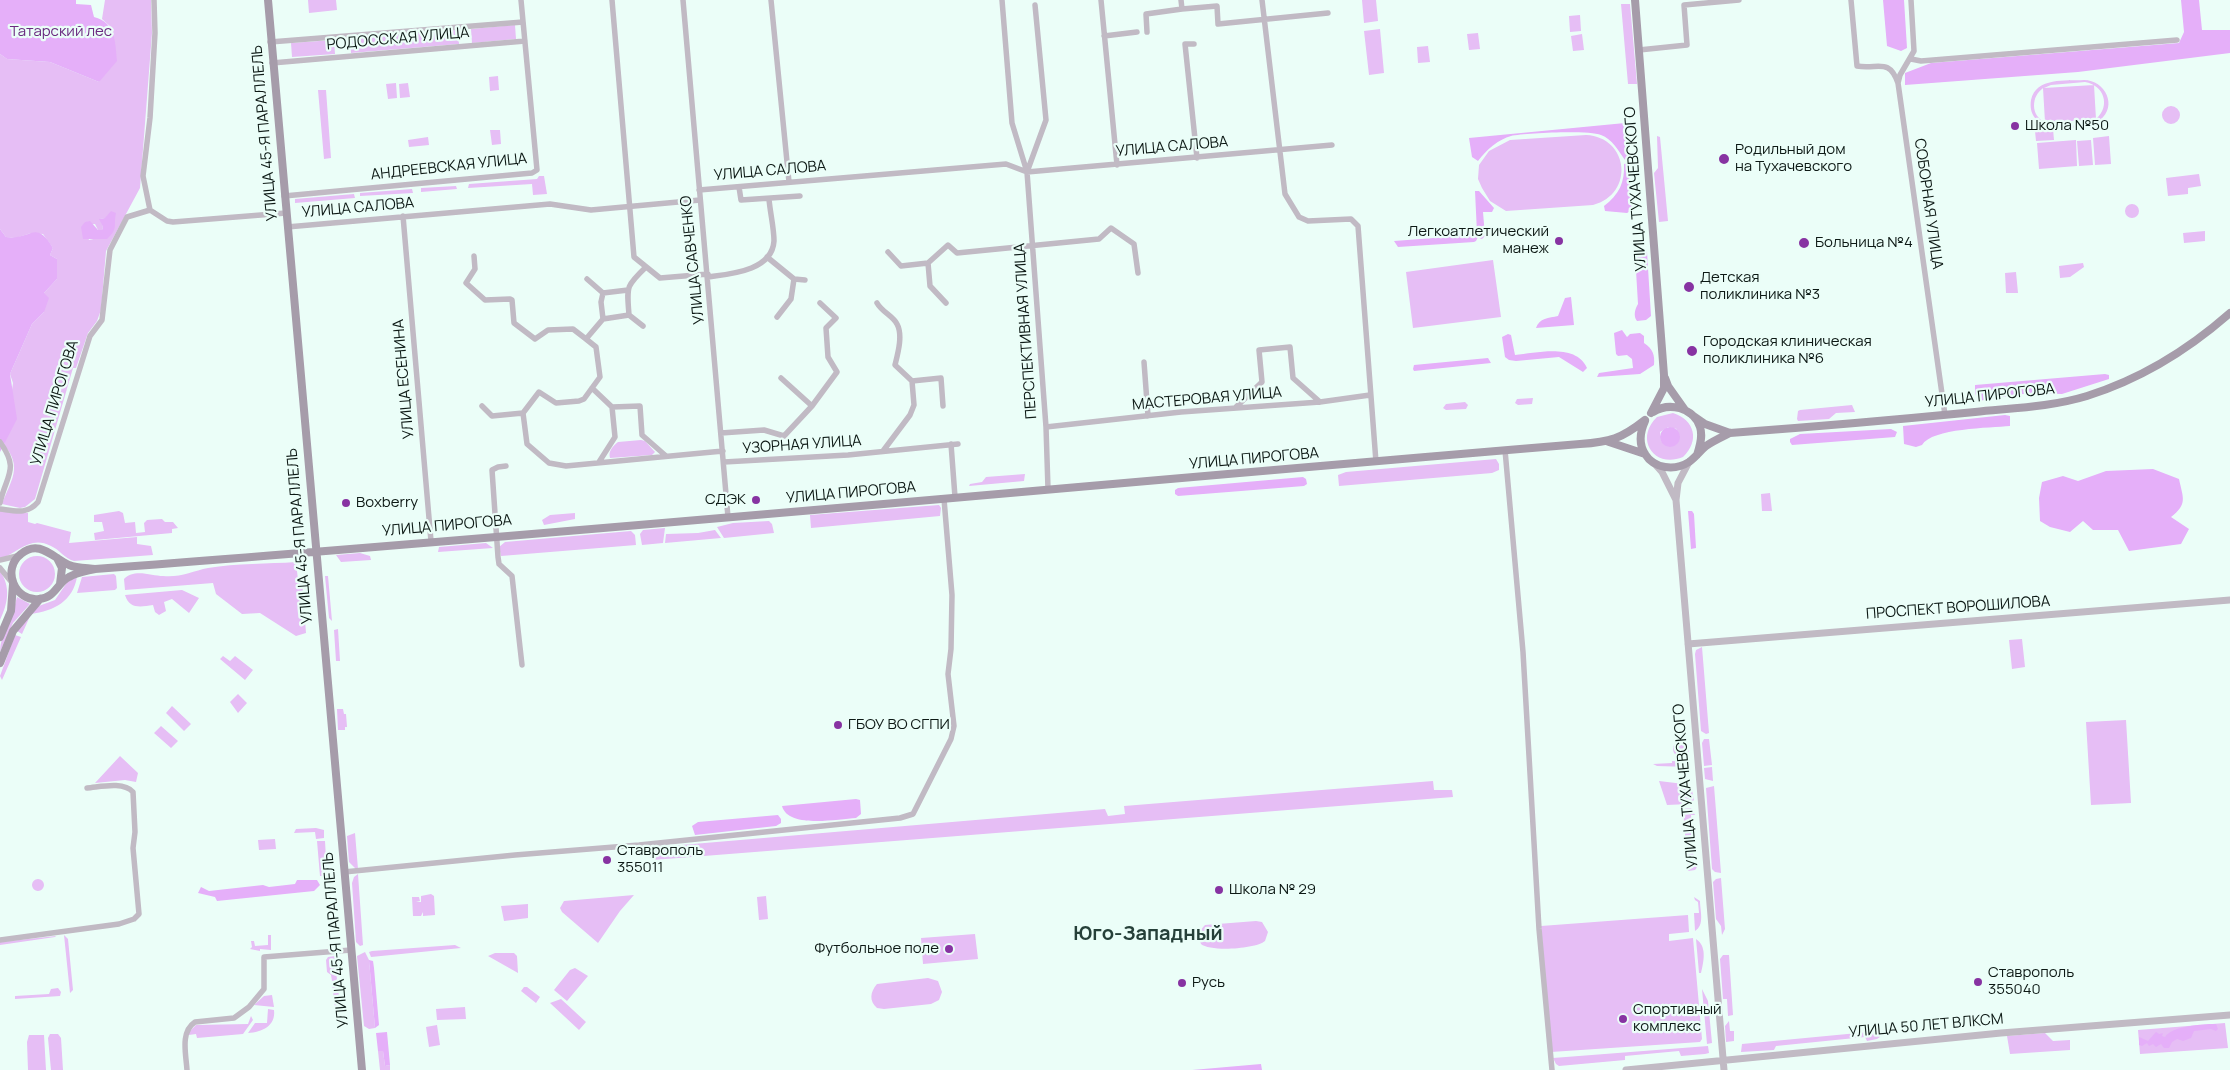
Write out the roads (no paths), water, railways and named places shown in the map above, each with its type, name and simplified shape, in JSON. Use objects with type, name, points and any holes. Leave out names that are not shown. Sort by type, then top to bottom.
[{"type":"main road","name":"УЛИЦА 45-Я ПАРАЛЛЕЛЬ","points":[[268,0],[270,42],[362,1070]]},
{"type":"main road","name":"УЛИЦА ТУХАЧЕВСКОГО","points":[[1635,0],[1664,375],[1664,388],[1651,413]]},
{"type":"main road","name":"УЛИЦА ПИРОГОВА","points":[[1697,455],[1707,445],[1730,433],[1945,415],[2066,402],[2088,396],[2142,374],[2165,362],[2185,349],[2230,313]]},
{"type":"main road","name":"УЛИЦА ТУХАЧЕВСКОГО","points":[[1664,375],[1668,386],[1685,410]]},
{"type":"main road","points":[[1668,406],[1685,410],[1692,415],[1700,426],[1701,441],[1697,455],[1689,462],[1672,468],[1653,462],[1645,454],[1640,436],[1645,420],[1651,413],[1668,406]]},
{"type":"main road","name":"УЛИЦА ПИРОГОВА","points":[[1692,415],[1705,424],[1730,433]]},
{"type":"main road","name":"УЛИЦА ПИРОГОВА","points":[[1609,442],[1645,420]]},
{"type":"main road","name":"УЛИЦА ПИРОГОВА","points":[[0,663],[12,632],[40,599],[52,594],[70,576],[95,569],[1048,489],[1230,476],[1609,442],[1645,454]]},
{"type":"main road","name":"УЛИЦА ПИРОГОВА","points":[[19,555],[25,550],[40,548],[54,554],[70,565],[95,569]]},
{"type":"main road","points":[[54,554],[62,568],[60,584]]},
{"type":"main road","points":[[0,637],[11,611],[12,566],[19,555]]},
{"type":"main road","points":[[13,584],[23,595],[30,599],[40,599]]},
{"type":"street","points":[[154,0],[155,32],[150,118],[143,176],[150,210],[167,221],[173,222],[286,213]]},
{"type":"street","name":"АНДРЕЕВСКАЯ УЛИЦА","points":[[284,196],[532,173],[537,170],[538,164],[521,0]]},
{"type":"street","points":[[612,0],[634,257],[660,278],[746,272],[767,257],[774,242],[768,199]]},
{"type":"street","name":"УЛИЦА САВЧЕНКО","points":[[683,0],[728,517]]},
{"type":"street","points":[[771,0],[788,182]]},
{"type":"street","name":"ПЕРСПЕКТИВНАЯ УЛИЦА","points":[[1002,0],[1012,123],[1026,172],[1046,427],[1048,489]]},
{"type":"street","points":[[1101,0],[1117,165]]},
{"type":"street","points":[[1181,0],[1182,9]]},
{"type":"street","points":[[1262,0],[1285,194],[1299,217],[1308,221],[1352,219],[1358,226],[1376,462]]},
{"type":"street","points":[[1639,50],[1687,45],[1684,5],[1739,0]]},
{"type":"street","points":[[1851,0],[1857,66],[1890,68],[1895,74],[1898,83]]},
{"type":"street","points":[[1898,83],[1900,75],[1914,51],[1911,0]]},
{"type":"street","name":"ПЕРСПЕКТИВНАЯ УЛИЦА","points":[[1026,172],[1046,120],[1035,5]]},
{"type":"street","points":[[1146,32],[1146,14],[1182,9],[1217,6],[1218,24],[1328,13]]},
{"type":"street","name":"РОДОССКАЯ УЛИЦА","points":[[270,42],[523,22]]},
{"type":"street","points":[[1104,36],[1137,32]]},
{"type":"street","points":[[1911,59],[1921,61],[2177,40]]},
{"type":"street","name":"РОДОССКАЯ УЛИЦА","points":[[272,62],[525,41]]},
{"type":"street","points":[[1194,44],[1185,44],[1197,158]]},
{"type":"street","name":"СОБОРНАЯ УЛИЦА","points":[[1898,83],[1945,415]]},
{"type":"street","name":"УЛИЦА САЛОВА","points":[[699,190],[1006,164],[1016,166],[1026,172],[1332,145]]},
{"type":"street","points":[[739,187],[741,200],[800,196]]},
{"type":"street","name":"УЛИЦА САЛОВА","points":[[287,227],[550,204],[591,210],[700,200]]},
{"type":"street","name":"УЛИЦА ПИРОГОВА","points":[[0,509],[19,511],[32,509],[38,502],[90,336],[102,320],[110,250],[127,217],[150,210]]},
{"type":"street","name":"УЛИЦА ЕСЕНИНА","points":[[403,216],[431,541]]},
{"type":"street","points":[[888,252],[901,266],[928,263],[948,245],[957,253],[1100,239],[1111,228],[1134,244],[1138,273]]},
{"type":"street","points":[[474,256],[475,269],[466,283],[485,300],[512,300],[514,323],[535,339],[548,330],[573,329],[596,348],[600,377],[584,399],[556,403],[539,392],[523,413],[527,444],[550,463],[566,466],[723,451]]},
{"type":"street","points":[[767,257],[794,279],[805,280]]},
{"type":"street","points":[[928,263],[930,286],[946,303]]},
{"type":"street","points":[[629,315],[628,290],[630,282],[646,267]]},
{"type":"street","points":[[587,278],[603,293],[628,290]]},
{"type":"street","points":[[776,316],[790,299],[794,279]]},
{"type":"street","points":[[603,293],[601,302],[603,319]]},
{"type":"street","name":"УЗОРНАЯ УЛИЦА","points":[[721,433],[764,430],[784,436],[812,406],[838,372],[828,357],[826,328],[836,318],[820,303]]},
{"type":"street","points":[[877,303],[897,323],[899,337],[894,365],[912,381],[941,378],[943,406]]},
{"type":"street","points":[[586,339],[603,319],[629,315],[643,326]]},
{"type":"street","points":[[1235,408],[1262,382],[1258,350],[1290,347],[1293,378],[1320,402]]},
{"type":"street","points":[[1144,362],[1148,416]]},
{"type":"street","points":[[781,378],[812,406]]},
{"type":"street","name":"УЗОРНАЯ УЛИЦА","points":[[883,451],[910,415],[914,405],[912,381]]},
{"type":"street","points":[[592,388],[612,407],[614,436],[599,462]]},
{"type":"street","name":"МАСТЕРОВАЯ УЛИЦА","points":[[1046,427],[1235,408],[1320,402],[1370,395]]},
{"type":"street","points":[[482,406],[492,416],[523,413]]},
{"type":"street","points":[[612,407],[640,406],[642,434],[666,456]]},
{"type":"street","points":[[0,442],[11,461],[10,473],[0,503]]},
{"type":"street","points":[[951,444],[955,497]]},
{"type":"street","name":"УЗОРНАЯ УЛИЦА","points":[[724,462],[958,444]]},
{"type":"street","points":[[1505,450],[1523,652],[1539,929],[1552,1070]]},
{"type":"street","name":"УЛИЦА ТУХАЧЕВСКОГО","points":[[1653,462],[1662,472],[1676,500]]},
{"type":"street","name":"УЛИЦА ТУХАЧЕВСКОГО","points":[[1689,462],[1678,484],[1676,500],[1724,1070]]},
{"type":"street","points":[[506,466],[492,470],[499,564],[512,576],[522,665]]},
{"type":"street","points":[[344,872],[639,845],[900,818],[914,814],[951,738],[954,726],[948,674],[951,649],[952,595],[944,499]]},
{"type":"street","points":[[0,560],[19,555]]},
{"type":"street","points":[[0,568],[13,584]]},
{"type":"street","name":"ПРОСПЕКТ ВОРОШИЛОВА","points":[[1688,644],[2230,600]]},
{"type":"street","points":[[0,940],[120,924],[134,920],[139,914],[133,848],[135,832],[133,792],[129,787],[123,786],[86,788]]},
{"type":"street","points":[[187,1070],[185,1034],[190,1025],[195,1022],[234,1018],[249,1007],[264,989],[263,957],[351,950]]},
{"type":"street","name":"УЛИЦА 50 ЛЕТ ВЛКСМ","points":[[1626,1070],[2001,1033],[2230,1015]]},
{"type":"place","name":"Школа №50","points":[[2015,126]]},
{"type":"place","name":"Родильный дом на Тухачевского","points":[[1724,159]]},
{"type":"place","name":"Легкоатлетический манеж","points":[[1559,241]]},
{"type":"place","name":"Больница №4","points":[[1804,243]]},
{"type":"place","name":"Детская поликлиника №3","points":[[1689,287]]},
{"type":"place","name":"Городская клиническая поликлиника №6","points":[[1692,351]]},
{"type":"place","name":"СДЭК","points":[[756,500]]},
{"type":"place","name":"Boxberry","points":[[346,503]]},
{"type":"place","name":"ГБОУ ВО СГПИ","points":[[838,725]]},
{"type":"place","name":"Ставрополь 355011","points":[[607,860]]},
{"type":"place","name":"Школа № 29","points":[[1219,890]]},
{"type":"place","name":"Футбольное поле","points":[[949,949]]},
{"type":"place","name":"Ставрополь 355040","points":[[1978,982]]},
{"type":"place","name":"Русь","points":[[1182,983]]},
{"type":"place","name":"Спортивный комплекс","points":[[1623,1019]]},
{"type":"district","name":"Юго-Западный","points":[[1148,934]]},
{"type":"park label","name":"Татарский лес","points":[[61,32]]}]
